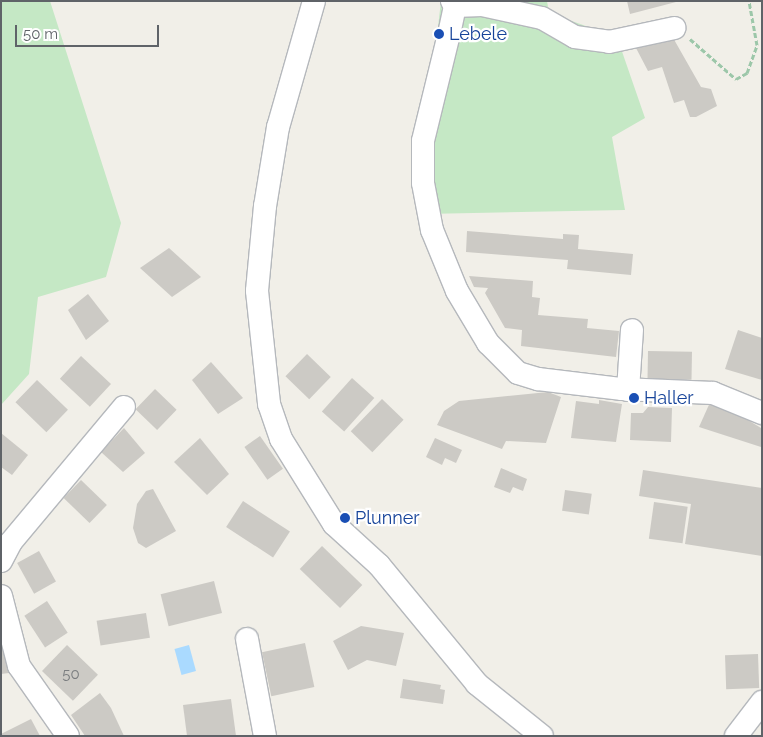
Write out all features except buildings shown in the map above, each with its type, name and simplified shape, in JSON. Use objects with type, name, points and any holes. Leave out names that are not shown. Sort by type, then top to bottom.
[{"type":"street","points":[[314,1],[278,127],[265,206],[257,291],[269,404],[281,439],[334,524],[379,565],[477,684],[542,736]]},
{"type":"street","points":[[675,28],[609,42],[575,37],[542,18],[482,5],[453,4],[423,141],[423,183],[432,230],[457,291],[488,343],[518,373],[628,390],[713,393],[762,413]]},
{"type":"street","points":[[628,390],[632,330]]},
{"type":"street","points":[[1,561],[11,542],[124,407]]},
{"type":"street","points":[[1,596],[19,666],[68,736]]},
{"type":"street","points":[[247,639],[266,736]]},
{"type":"street","points":[[736,736],[762,702]]},
{"type":"path","points":[[675,28],[736,79],[747,73],[757,45],[750,1]]},
{"type":"green space","points":[[1,1],[50,1],[121,223],[106,277],[38,297],[29,374],[1,405]]},
{"type":"green space","points":[[441,1],[547,1],[549,13],[617,37],[645,118],[612,137],[625,210],[425,214],[419,191]]},
{"type":"water","points":[[189,645],[196,671],[181,675],[175,649]]},
{"type":"place","name":"Lebele","points":[[439,34]]},
{"type":"place","name":"Haller","points":[[634,398]]},
{"type":"place","name":"Plunner","points":[[345,518]]}]
